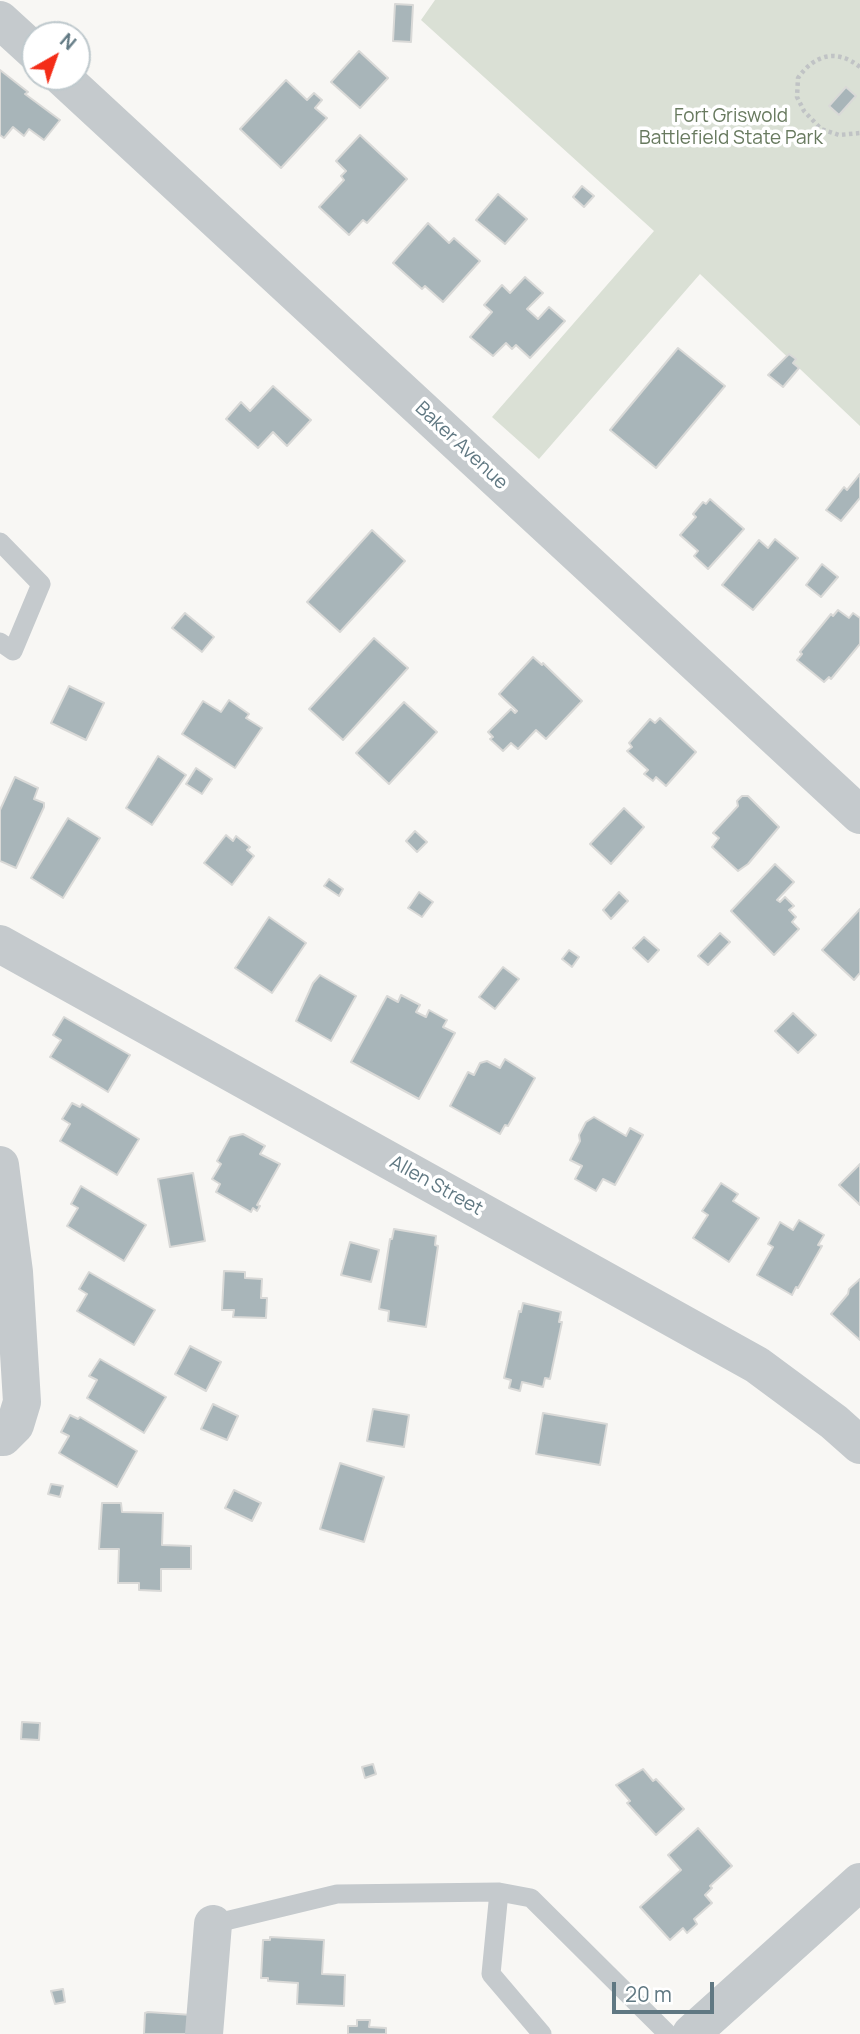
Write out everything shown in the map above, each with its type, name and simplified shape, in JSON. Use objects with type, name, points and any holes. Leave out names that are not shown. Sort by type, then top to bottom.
[{"type":"street","points":[[0,20],[21,39]]},
{"type":"street","name":"Baker Avenue","points":[[77,91],[860,815]]},
{"type":"street","name":"Allen Street","points":[[0,944],[757,1365],[825,1415],[860,1445]]},
{"type":"street","points":[[0,1165],[15,1272],[22,1402],[15,1425],[0,1437]]},
{"type":"street","points":[[691,2034],[860,1882]]},
{"type":"street","points":[[204,2034],[213,1924]]},
{"type":"lane","points":[[0,542],[41,584],[7,646]]},
{"type":"lane","points":[[213,1924],[337,1894],[499,1892],[531,1898],[668,2034]]},
{"type":"lane","points":[[499,1892],[491,1974],[542,2034]]},
{"type":"path","points":[[860,67],[841,57],[816,59],[798,78],[797,97],[804,111],[821,129],[839,135],[860,134]]},
{"type":"green space","name":"Fort Griswold Battlefield State Park","points":[[435,0],[860,0],[860,426],[700,274],[539,459],[492,417],[654,231],[421,20]]},
{"type":"building","points":[[395,4],[413,5],[411,42],[393,41]]},
{"type":"building","points":[[359,51],[388,78],[360,108],[331,82]]},
{"type":"building","points":[[0,70],[21,86],[21,91],[27,91],[25,94],[60,120],[44,140],[29,129],[24,136],[13,127],[4,138],[0,135]]},
{"type":"building","points":[[286,80],[307,100],[314,93],[322,100],[315,108],[327,118],[281,168],[240,129]]},
{"type":"building","points":[[846,87],[856,96],[839,115],[829,106]]},
{"type":"building","points":[[360,135],[407,179],[367,223],[363,220],[349,235],[319,207],[344,180],[341,176],[346,171],[336,161]]},
{"type":"building","points":[[582,186],[594,196],[584,207],[573,197]]},
{"type":"building","points":[[498,194],[527,219],[505,244],[476,220]]},
{"type":"building","points":[[428,223],[449,243],[454,238],[480,261],[443,302],[425,286],[422,289],[393,263]]},
{"type":"building","points":[[525,277],[543,293],[527,309],[538,319],[549,307],[565,321],[530,358],[516,345],[512,349],[506,343],[493,356],[470,337],[492,312],[484,305],[502,285],[510,293]]},
{"type":"building","points":[[678,348],[725,386],[656,468],[610,430]]},
{"type":"building","points":[[789,354],[796,359],[793,363],[799,368],[783,387],[768,375]]},
{"type":"building","points":[[273,386],[311,420],[287,446],[273,432],[258,448],[226,419],[241,402],[250,411]]},
{"type":"building","points":[[860,474],[860,498],[841,521],[826,510],[844,487],[847,490]]},
{"type":"building","points":[[710,499],[744,529],[708,569],[694,556],[698,551],[680,535],[696,517],[693,514],[703,502],[706,504]]},
{"type":"building","points":[[372,530],[405,561],[340,632],[307,602]]},
{"type":"building","points":[[775,539],[798,558],[753,610],[722,585],[759,540],[768,548]]},
{"type":"building","points":[[822,564],[838,577],[821,597],[806,585]]},
{"type":"building","points":[[838,610],[849,618],[853,613],[860,618],[860,644],[831,679],[829,677],[824,682],[797,660],[802,654],[800,652],[831,614],[833,616]]},
{"type":"building","points":[[185,613],[214,637],[202,652],[172,628]]},
{"type":"building","points":[[374,638],[408,668],[343,740],[309,709]]},
{"type":"building","points":[[533,657],[542,665],[543,663],[582,701],[546,739],[536,730],[518,749],[511,743],[503,751],[490,739],[493,737],[488,732],[511,709],[515,713],[517,711],[499,694]]},
{"type":"building","points":[[69,686],[104,703],[86,740],[51,723]]},
{"type":"building","points":[[229,700],[249,714],[246,718],[262,728],[235,768],[182,734],[203,701],[221,712]]},
{"type":"building","points":[[404,702],[437,732],[389,784],[356,753]]},
{"type":"building","points":[[660,718],[696,752],[666,786],[656,777],[653,781],[644,774],[648,770],[627,751],[632,747],[629,743],[650,719],[655,723]]},
{"type":"building","points":[[158,756],[186,775],[152,825],[126,808]]},
{"type":"building","points":[[196,768],[212,779],[202,794],[186,784]]},
{"type":"building","points":[[15,777],[38,788],[34,799],[44,803],[16,868],[0,861],[0,810]]},
{"type":"building","points":[[742,796],[748,796],[779,827],[748,864],[738,871],[712,847],[719,838],[713,833],[738,806],[737,801]]},
{"type":"building","points":[[624,808],[644,827],[611,864],[590,844]]},
{"type":"building","points":[[68,818],[100,838],[63,898],[31,878]]},
{"type":"building","points":[[415,831],[427,842],[417,852],[406,841]]},
{"type":"building","points":[[226,835],[233,841],[236,836],[250,847],[247,850],[254,856],[232,885],[204,863]]},
{"type":"building","points":[[775,864],[794,882],[777,900],[780,902],[785,897],[794,906],[789,910],[796,917],[792,922],[799,929],[774,955],[731,911]]},
{"type":"building","points":[[329,879],[343,889],[339,896],[324,886]]},
{"type":"building","points":[[419,892],[433,902],[422,917],[408,908]]},
{"type":"building","points":[[619,892],[628,901],[611,919],[603,910]]},
{"type":"building","points":[[860,909],[860,973],[854,980],[822,950]]},
{"type":"building","points":[[269,917],[306,943],[272,993],[235,968]]},
{"type":"building","points":[[720,933],[730,942],[708,965],[698,956]]},
{"type":"building","points":[[644,937],[659,950],[648,962],[633,948]]},
{"type":"building","points":[[569,950],[579,957],[572,967],[562,959]]},
{"type":"building","points":[[503,967],[519,979],[495,1009],[479,997]]},
{"type":"building","points":[[320,975],[356,996],[331,1041],[296,1021],[313,983]]},
{"type":"building","points":[[401,995],[420,1005],[416,1012],[426,1017],[429,1010],[447,1020],[443,1027],[455,1033],[419,1099],[351,1062],[387,996],[398,1002]]},
{"type":"building","points":[[793,1013],[816,1035],[798,1053],[775,1031]]},
{"type":"building","points":[[64,1017],[130,1055],[108,1092],[50,1057],[61,1040],[53,1035]]},
{"type":"building","points":[[505,1059],[535,1078],[508,1126],[505,1125],[500,1134],[450,1106],[468,1072],[474,1075],[480,1063],[487,1061],[500,1068]]},
{"type":"building","points":[[72,1103],[80,1107],[82,1104],[139,1139],[117,1175],[60,1141],[70,1124],[62,1119]]},
{"type":"building","points":[[594,1117],[626,1136],[630,1128],[643,1135],[615,1185],[603,1179],[596,1191],[575,1179],[582,1166],[570,1160],[586,1122]]},
{"type":"building","points":[[243,1134],[265,1146],[260,1154],[280,1164],[257,1205],[260,1206],[257,1211],[253,1208],[251,1212],[216,1192],[220,1184],[212,1179],[221,1164],[217,1161],[230,1137]]},
{"type":"building","points":[[860,1164],[860,1205],[839,1185]]},
{"type":"building","points":[[193,1173],[205,1241],[170,1247],[158,1179]]},
{"type":"building","points":[[721,1183],[738,1194],[733,1201],[759,1218],[729,1262],[693,1238],[708,1215],[702,1211]]},
{"type":"building","points":[[81,1186],[146,1225],[124,1261],[67,1226],[78,1208],[71,1204]]},
{"type":"building","points":[[799,1220],[824,1235],[818,1245],[822,1246],[792,1295],[757,1275],[773,1247],[768,1244],[780,1222],[793,1230]]},
{"type":"building","points":[[394,1229],[436,1236],[435,1245],[438,1246],[426,1327],[388,1321],[389,1311],[379,1309]]},
{"type":"building","points":[[350,1242],[379,1250],[371,1282],[341,1275]]},
{"type":"building","points":[[224,1271],[245,1272],[245,1278],[262,1279],[261,1298],[267,1298],[266,1318],[233,1317],[234,1310],[222,1310]]},
{"type":"building","points":[[89,1272],[155,1310],[134,1345],[77,1311],[87,1294],[79,1289]]},
{"type":"building","points":[[860,1279],[860,1340],[831,1314]]},
{"type":"building","points":[[523,1303],[561,1312],[559,1322],[562,1322],[550,1379],[545,1378],[543,1387],[522,1382],[520,1391],[509,1388],[511,1380],[504,1378]]},
{"type":"building","points":[[190,1346],[221,1362],[206,1391],[175,1374]]},
{"type":"building","points":[[100,1359],[166,1397],[144,1433],[87,1398],[97,1380],[89,1376]]},
{"type":"building","points":[[213,1404],[238,1416],[227,1440],[201,1429]]},
{"type":"building","points":[[373,1409],[409,1415],[404,1447],[367,1441]]},
{"type":"building","points":[[543,1413],[607,1424],[600,1465],[536,1454]]},
{"type":"building","points":[[70,1415],[78,1419],[80,1417],[137,1451],[117,1487],[59,1453],[69,1436],[61,1432]]},
{"type":"building","points":[[340,1463],[384,1477],[364,1542],[320,1529]]},
{"type":"building","points":[[51,1484],[63,1486],[60,1497],[48,1494]]},
{"type":"building","points":[[234,1490],[261,1503],[252,1521],[225,1508]]},
{"type":"building","points":[[102,1503],[121,1503],[122,1512],[163,1513],[162,1545],[191,1546],[191,1569],[161,1569],[161,1591],[139,1590],[139,1583],[118,1583],[119,1549],[99,1549]]},
{"type":"building","points":[[22,1722],[40,1723],[39,1740],[21,1739]]},
{"type":"building","points":[[373,1764],[376,1774],[365,1778],[362,1767]]},
{"type":"building","points":[[643,1769],[684,1809],[656,1835],[627,1803],[630,1801],[616,1785]]},
{"type":"building","points":[[698,1828],[732,1866],[710,1886],[712,1888],[705,1895],[712,1903],[694,1919],[697,1924],[687,1933],[683,1928],[670,1940],[640,1907],[681,1870],[668,1855]]},
{"type":"building","points":[[270,1937],[324,1940],[322,1974],[345,1975],[344,2006],[297,2004],[298,1983],[261,1978],[263,1940],[270,1940]]},
{"type":"building","points":[[63,1989],[65,2002],[55,2004],[51,1991]]},
{"type":"building","points":[[145,2013],[192,2015],[191,2034],[144,2034]]},
{"type":"building","points":[[357,2020],[370,2020],[369,2027],[386,2028],[386,2034],[348,2034],[348,2026],[357,2026]]}]
